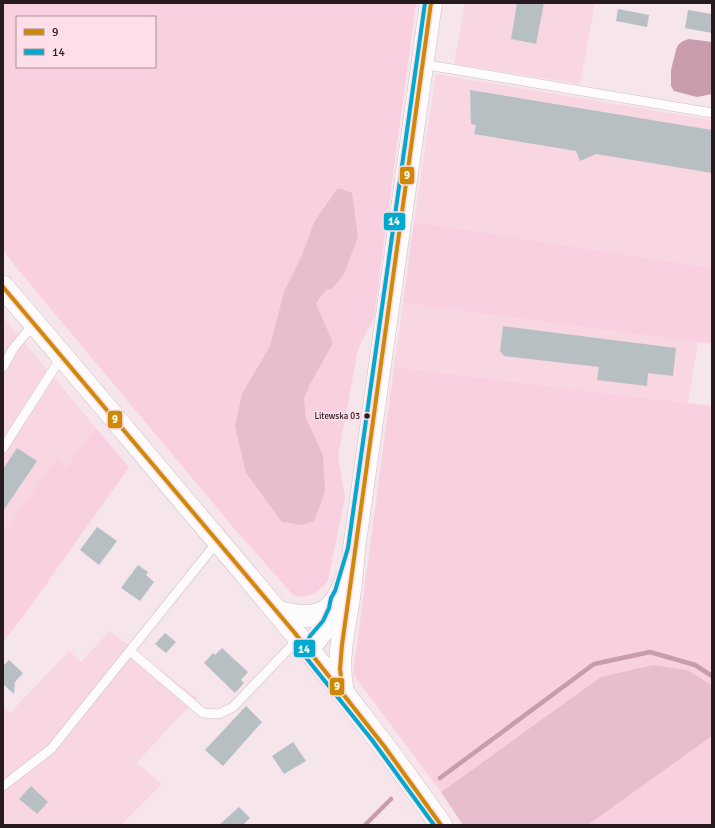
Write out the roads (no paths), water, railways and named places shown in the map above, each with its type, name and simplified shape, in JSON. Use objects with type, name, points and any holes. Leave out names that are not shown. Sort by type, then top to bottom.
[{"type":"street","points":[[344,692],[340,679],[340,664],[344,622],[349,599],[354,550],[431,3]]},
{"type":"street","points":[[3,287],[344,692],[441,825]]},
{"type":"street","points":[[278,612],[297,616],[318,614],[326,611],[337,600],[341,593],[354,550]]},
{"type":"street","points":[[304,645],[316,639],[328,624],[335,610],[337,600]]},
{"type":"street","points":[[304,645],[320,651],[326,648],[335,638],[344,622]]},
{"type":"lane","points":[[422,64],[712,113]]},
{"type":"lane","points":[[3,367],[13,349],[34,323]]},
{"type":"lane","points":[[3,448],[62,356]]},
{"type":"lane","points":[[3,786],[51,750],[218,541]]},
{"type":"lane","points":[[130,651],[203,713],[219,714],[233,706],[304,645]]},
{"type":"waterway","points":[[440,778],[594,664],[650,652],[695,665],[712,676]]},
{"type":"waterway","points":[[365,825],[391,799]]},
{"type":"place","name":"Litewska 03","points":[[367,416]]}]
